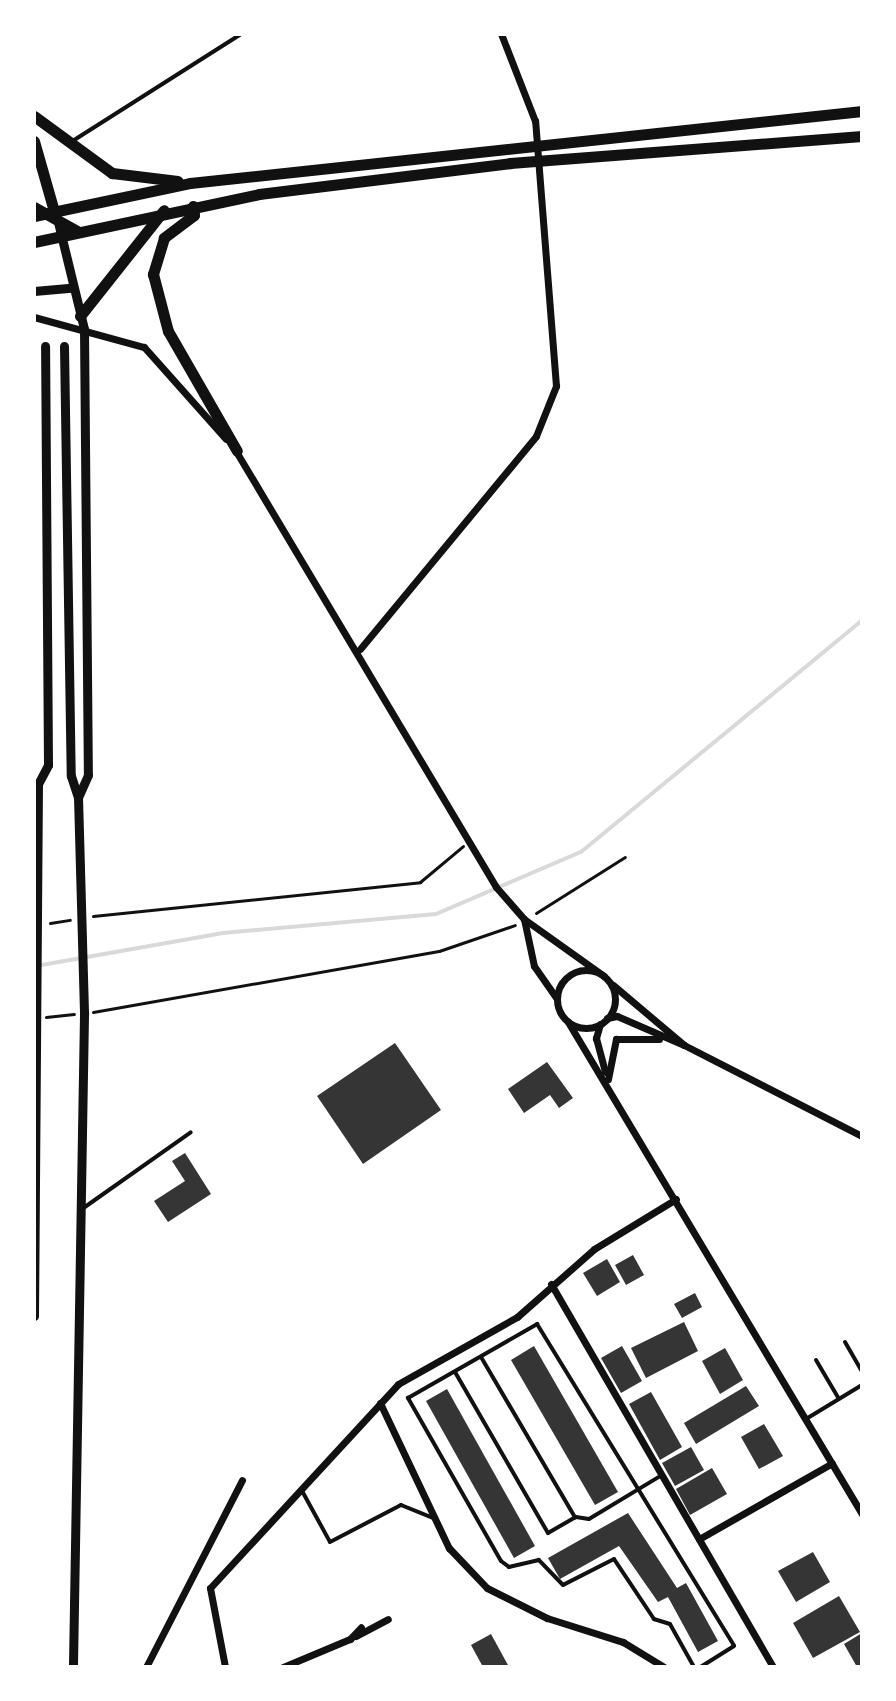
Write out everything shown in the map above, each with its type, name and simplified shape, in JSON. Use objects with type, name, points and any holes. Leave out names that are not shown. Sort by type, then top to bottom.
[{"type":"main road","points":[[34,242],[164,210],[862,111]]},
{"type":"main road","points":[[34,116],[67,145],[112,173],[190,183]]},
{"type":"main road","points":[[45,214],[190,183],[504,151],[558,152],[862,136]]},
{"type":"main road","points":[[34,141],[45,214]]},
{"type":"main road","points":[[193,206],[194,215],[164,238],[153,274],[168,331],[237,451]]},
{"type":"main road","points":[[80,316],[164,210]]},
{"type":"main road","points":[[45,214],[77,231]]},
{"type":"street","points":[[360,649],[536,436],[556,386],[535,121],[501,34]]},
{"type":"street","points":[[45,214],[61,235],[71,288],[84,329],[88,775],[78,797]]},
{"type":"street","points":[[34,291],[71,288]]},
{"type":"street","points":[[34,317],[144,347],[237,451],[360,649],[472,853],[524,919],[604,976],[684,1045],[862,1136]]},
{"type":"street","points":[[34,1316],[39,914],[36,782],[48,765],[45,346]]},
{"type":"street","points":[[64,346],[71,776],[78,797],[84,1015],[73,1667]]},
{"type":"street","points":[[524,919],[534,966],[608,1081],[862,1514]]},
{"type":"street","points":[[557,999],[576,971],[604,976]]},
{"type":"street","points":[[608,1081],[596,1038],[615,1001],[610,983]]},
{"type":"street","points":[[568,1022],[604,1021],[617,1016],[659,1039]]},
{"type":"street","points":[[608,1081],[616,1039],[659,1039],[684,1045]]},
{"type":"street","points":[[210,1588],[398,1384],[517,1317],[551,1284],[676,1199]]},
{"type":"street","points":[[551,1284],[773,1667]]},
{"type":"street","points":[[380,1403],[449,1548],[487,1588],[547,1618],[623,1642],[664,1667]]},
{"type":"street","points":[[699,1539],[832,1463]]},
{"type":"street","points":[[146,1667],[242,1480]]},
{"type":"street","points":[[193,1579],[210,1588]]},
{"type":"street","points":[[210,1588],[225,1667]]},
{"type":"street","points":[[283,1667],[388,1619]]},
{"type":"street","points":[[350,1639],[361,1627]]},
{"type":"lane","points":[[67,145],[241,34]]},
{"type":"lane","points":[[80,1211],[191,1132]]},
{"type":"lane","points":[[537,1324],[636,1493],[734,1646],[697,1667],[670,1624],[654,1619],[614,1559],[563,1585],[539,1560],[509,1567],[501,1561],[408,1398],[481,1357],[537,1324]]},
{"type":"lane","points":[[845,1342],[862,1371]]},
{"type":"lane","points":[[481,1357],[576,1517]]},
{"type":"lane","points":[[816,1360],[839,1399]]},
{"type":"lane","points":[[455,1372],[548,1533],[576,1517],[589,1519],[662,1475]]},
{"type":"lane","points":[[806,1419],[862,1385]]},
{"type":"lane","points":[[301,1489],[330,1542],[401,1505],[435,1519]]},
{"type":"lane","points":[[611,1667],[634,1667]]},
{"type":"path","points":[[34,926],[420,882],[466,843]]},
{"type":"path","points":[[38,1020],[439,951],[504,933],[625,857]]},
{"type":"building","points":[[395,1043],[441,1110],[363,1164],[317,1096]]},
{"type":"building","points":[[547,1062],[573,1098],[559,1108],[550,1095],[524,1113],[508,1089]]},
{"type":"building","points":[[185,1153],[211,1194],[168,1222],[154,1201],[185,1181],[172,1161]]},
{"type":"building","points":[[633,1255],[644,1275],[626,1285],[615,1265]]},
{"type":"building","points":[[607,1259],[620,1282],[597,1296],[583,1273]]},
{"type":"building","points":[[695,1293],[702,1307],[682,1318],[674,1304]]},
{"type":"building","points":[[684,1322],[698,1351],[646,1378],[631,1348]]},
{"type":"building","points":[[534,1346],[618,1492],[595,1505],[511,1360]]},
{"type":"building","points":[[622,1346],[642,1381],[621,1393],[601,1358]]},
{"type":"building","points":[[725,1348],[743,1380],[720,1394],[702,1361]]},
{"type":"building","points":[[746,1386],[759,1406],[696,1444],[684,1423]]},
{"type":"building","points":[[447,1389],[535,1546],[514,1558],[426,1401]]},
{"type":"building","points":[[651,1392],[682,1447],[660,1460],[629,1404]]},
{"type":"building","points":[[764,1424],[783,1456],[759,1469],[741,1437]]},
{"type":"building","points":[[691,1447],[704,1470],[675,1486],[662,1463]]},
{"type":"building","points":[[712,1468],[727,1494],[690,1515],[676,1489]]},
{"type":"building","points":[[628,1513],[677,1588],[686,1583],[718,1641],[698,1652],[668,1597],[658,1602],[619,1546],[560,1579],[548,1558]]},
{"type":"building","points":[[813,1552],[830,1582],[796,1602],[778,1571]]},
{"type":"building","points":[[839,1596],[860,1632],[813,1658],[793,1623]]},
{"type":"building","points":[[862,1633],[862,1667],[857,1667],[844,1644]]},
{"type":"building","points":[[491,1634],[509,1667],[483,1667],[471,1645]]},
{"type":"waterway","points":[[36,966],[223,933],[436,914],[581,852],[862,620]]}]
